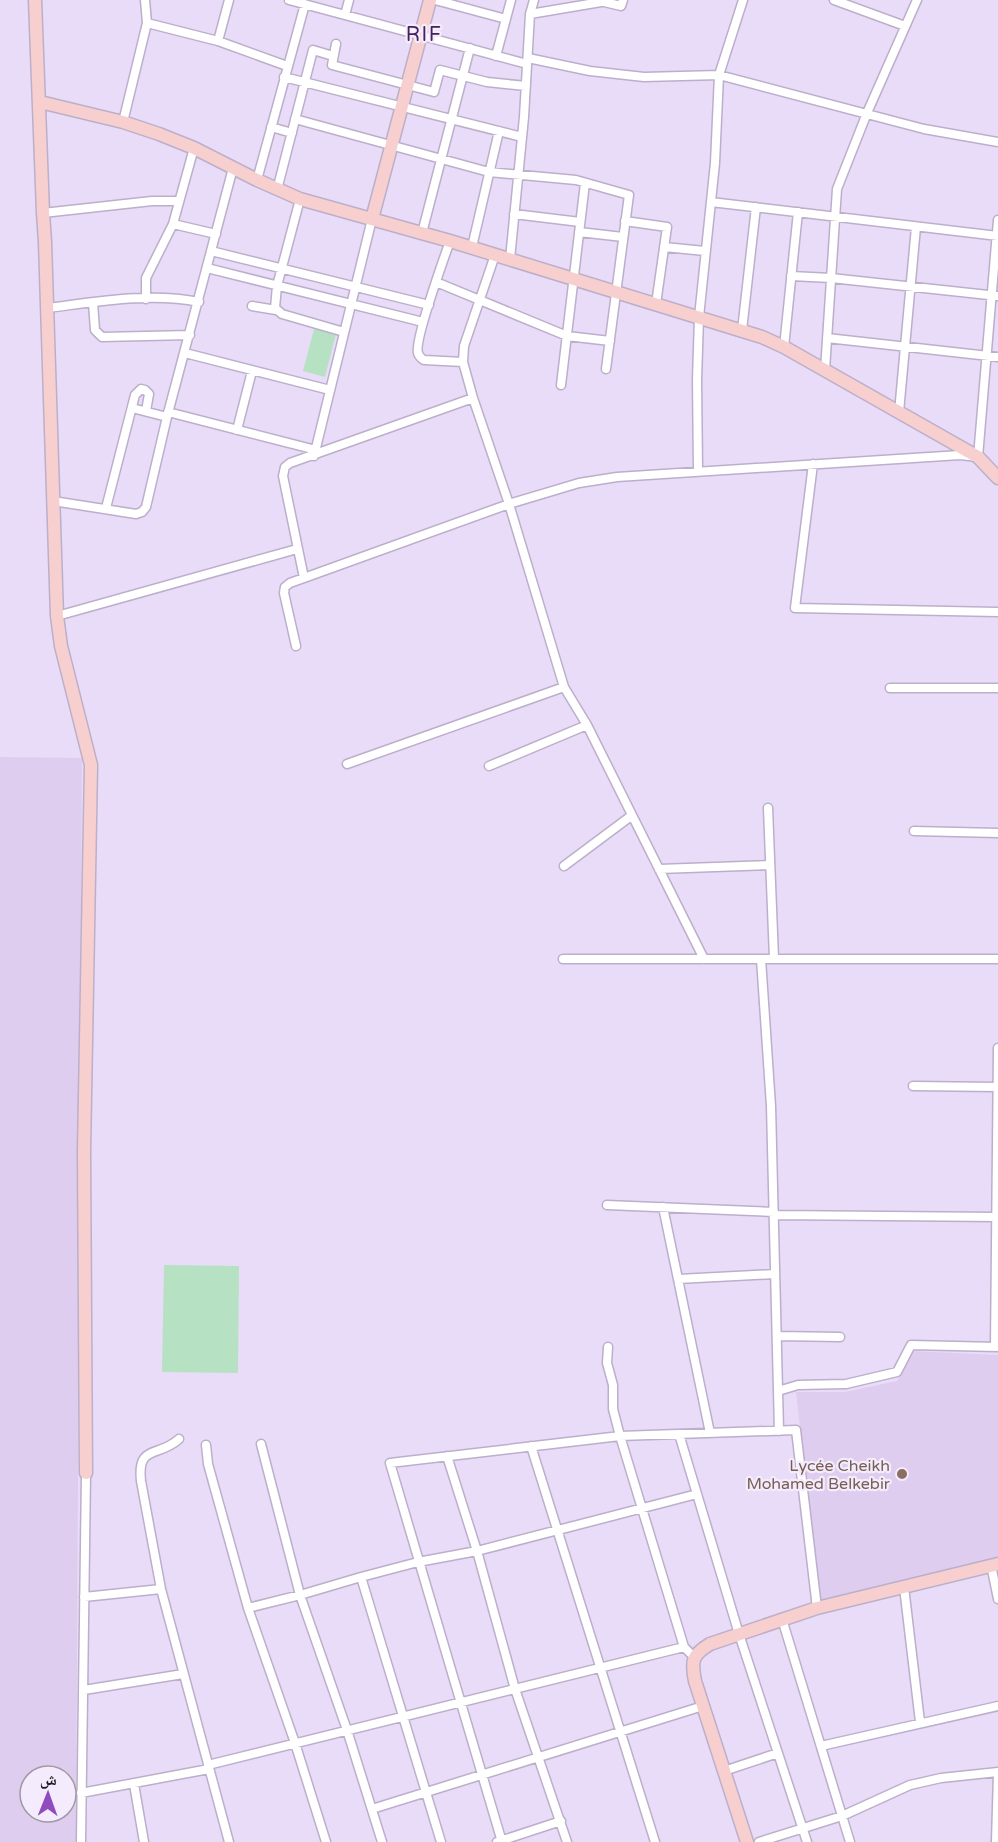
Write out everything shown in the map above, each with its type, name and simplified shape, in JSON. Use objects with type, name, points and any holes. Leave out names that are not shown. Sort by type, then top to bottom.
[{"type":"street","points":[[35,0],[57,616],[61,646],[91,765],[84,1152],[86,1473],[81,1842]]},
{"type":"street","points":[[123,122],[147,23],[145,0]]},
{"type":"street","points":[[218,41],[229,0]]},
{"type":"street","points":[[289,0],[307,3],[496,56],[645,77],[719,75],[924,129],[998,142]]},
{"type":"street","points":[[345,15],[350,0]]},
{"type":"street","points":[[496,56],[511,0]]},
{"type":"street","points":[[510,259],[534,0]]},
{"type":"street","points":[[531,14],[599,1],[621,6],[623,0]]},
{"type":"street","points":[[698,471],[699,317],[711,202],[719,75],[743,0]]},
{"type":"street","points":[[834,0],[905,26]]},
{"type":"street","points":[[825,370],[837,189],[867,113],[917,0]]},
{"type":"street","points":[[315,453],[372,219],[429,1],[506,19]]},
{"type":"street","points":[[257,180],[287,66],[307,3]]},
{"type":"street","points":[[147,23],[218,41],[287,66]]},
{"type":"street","points":[[336,45],[332,65],[434,92],[440,70],[487,82],[526,86]]},
{"type":"street","points":[[422,233],[470,48]]},
{"type":"street","points":[[278,190],[313,50],[333,56]]},
{"type":"street","points":[[285,77],[522,137]]},
{"type":"street","points":[[40,102],[123,122],[194,148],[300,199],[472,247],[742,330],[784,347],[978,457],[998,478]]},
{"type":"street","points":[[296,119],[489,172],[585,183],[629,195],[606,369]]},
{"type":"street","points":[[271,127],[292,133]]},
{"type":"street","points":[[472,247],[500,131]]},
{"type":"street","points":[[146,299],[146,278],[173,224],[194,148]]},
{"type":"street","points":[[53,501],[136,514],[145,510],[233,168]]},
{"type":"street","points":[[561,385],[585,183]]},
{"type":"street","points":[[276,310],[274,305],[277,286],[300,199]]},
{"type":"street","points":[[43,213],[152,201],[179,201]]},
{"type":"street","points":[[711,202],[997,236]]},
{"type":"street","points":[[742,330],[756,207]]},
{"type":"street","points":[[784,347],[798,212]]},
{"type":"street","points":[[514,214],[580,222]]},
{"type":"street","points":[[978,457],[986,355],[995,296],[998,220]]},
{"type":"street","points":[[625,221],[667,227],[656,304]]},
{"type":"street","points":[[173,224],[216,234]]},
{"type":"street","points":[[899,412],[916,226]]},
{"type":"street","points":[[579,232],[623,237]]},
{"type":"street","points":[[450,241],[423,322],[417,350],[420,357],[428,360],[463,362]]},
{"type":"street","points":[[664,247],[705,251]]},
{"type":"street","points":[[211,251],[429,305]]},
{"type":"street","points":[[495,255],[465,341],[463,362],[473,398],[509,504],[564,687],[587,725],[704,959]]},
{"type":"street","points":[[207,268],[423,322]]},
{"type":"street","points":[[791,276],[831,278],[995,296]]},
{"type":"street","points":[[436,282],[567,336],[610,341]]},
{"type":"street","points":[[47,308],[146,299],[175,298],[199,302]]},
{"type":"street","points":[[93,303],[95,330],[102,337],[190,335]]},
{"type":"street","points":[[252,306],[276,310],[282,314],[344,332]]},
{"type":"street","points":[[827,338],[998,357]]},
{"type":"street","points":[[185,353],[330,390]]},
{"type":"street","points":[[237,430],[252,370]]},
{"type":"street","points":[[106,508],[136,393],[144,389],[149,396],[146,411]]},
{"type":"street","points":[[304,578],[283,472],[290,463],[473,398]]},
{"type":"street","points":[[132,408],[237,430],[315,453]]},
{"type":"street","points":[[296,646],[284,590],[290,583],[509,504],[579,483],[617,477],[698,471],[960,455],[978,457]]},
{"type":"street","points":[[813,464],[795,608],[998,612]]},
{"type":"street","points":[[57,616],[297,549]]},
{"type":"street","points":[[346,764],[564,687]]},
{"type":"street","points":[[890,688],[998,688]]},
{"type":"street","points":[[489,766],[587,725]]},
{"type":"street","points":[[768,808],[774,959]]},
{"type":"street","points":[[564,866],[631,816]]},
{"type":"street","points":[[914,831],[998,833]]},
{"type":"street","points":[[659,869],[770,865]]},
{"type":"street","points":[[563,959],[998,960]]},
{"type":"street","points":[[761,959],[771,1106],[779,1431]]},
{"type":"street","points":[[778,1391],[798,1385],[846,1384],[897,1372],[911,1344],[997,1346],[998,1048]]},
{"type":"street","points":[[913,1086],[998,1087]]},
{"type":"street","points":[[607,1205],[774,1214],[997,1217]]},
{"type":"street","points":[[663,1207],[710,1433]]},
{"type":"street","points":[[678,1279],[775,1274]]},
{"type":"street","points":[[777,1336],[840,1337]]},
{"type":"street","points":[[608,1347],[607,1363],[613,1385],[613,1409],[620,1436],[684,1647],[694,1657]]},
{"type":"street","points":[[561,1821],[500,1841],[390,1463],[620,1436],[796,1430],[818,1608]]},
{"type":"street","points":[[679,1434],[739,1634],[807,1842]]},
{"type":"street","points":[[179,1439],[168,1448],[146,1455],[140,1465],[160,1589],[229,1842]]},
{"type":"street","points":[[261,1444],[300,1595],[347,1730],[382,1842]]},
{"type":"street","points":[[206,1445],[208,1464],[248,1608],[295,1743],[326,1842]]},
{"type":"street","points":[[531,1446],[655,1842]]},
{"type":"street","points":[[447,1456],[477,1551],[515,1689],[567,1842]]},
{"type":"street","points":[[248,1608],[361,1576],[477,1551],[697,1494]]},
{"type":"street","points":[[747,1842],[695,1681],[692,1665],[699,1650],[710,1644],[818,1608],[995,1564],[998,1599]]},
{"type":"street","points":[[361,1576],[441,1842]]},
{"type":"street","points":[[904,1587],[920,1722]]},
{"type":"street","points":[[84,1597],[160,1589]]},
{"type":"street","points":[[782,1619],[850,1842]]},
{"type":"street","points":[[81,1793],[209,1767],[295,1743],[684,1647]]},
{"type":"street","points":[[84,1690],[183,1674]]},
{"type":"street","points":[[372,1809],[703,1706]]},
{"type":"street","points":[[821,1746],[998,1706]]},
{"type":"street","points":[[724,1771],[778,1754]]},
{"type":"street","points":[[759,1842],[842,1816],[910,1785],[941,1778],[998,1773],[996,1842]]},
{"type":"street","points":[[134,1784],[144,1842]]},
{"type":"shaded area","points":[[0,757],[82,758],[76,1764],[18,1764],[18,1824],[76,1824],[76,1842],[0,1842]]},
{"type":"shaded area","name":"Lycée Cheikh Mohamed Belkebir","points":[[912,1351],[998,1355],[998,1557],[820,1602],[796,1392],[845,1392],[897,1381]]},
{"type":"green space","points":[[314,329],[336,334],[325,377],[303,371]]},
{"type":"green space","points":[[164,1265],[239,1266],[238,1373],[162,1372]]},
{"type":"place","name":"Lycée Cheikh Mohamed Belkebir","points":[[902,1474]]},
{"type":"district","name":"RIF","points":[[424,34]]}]
